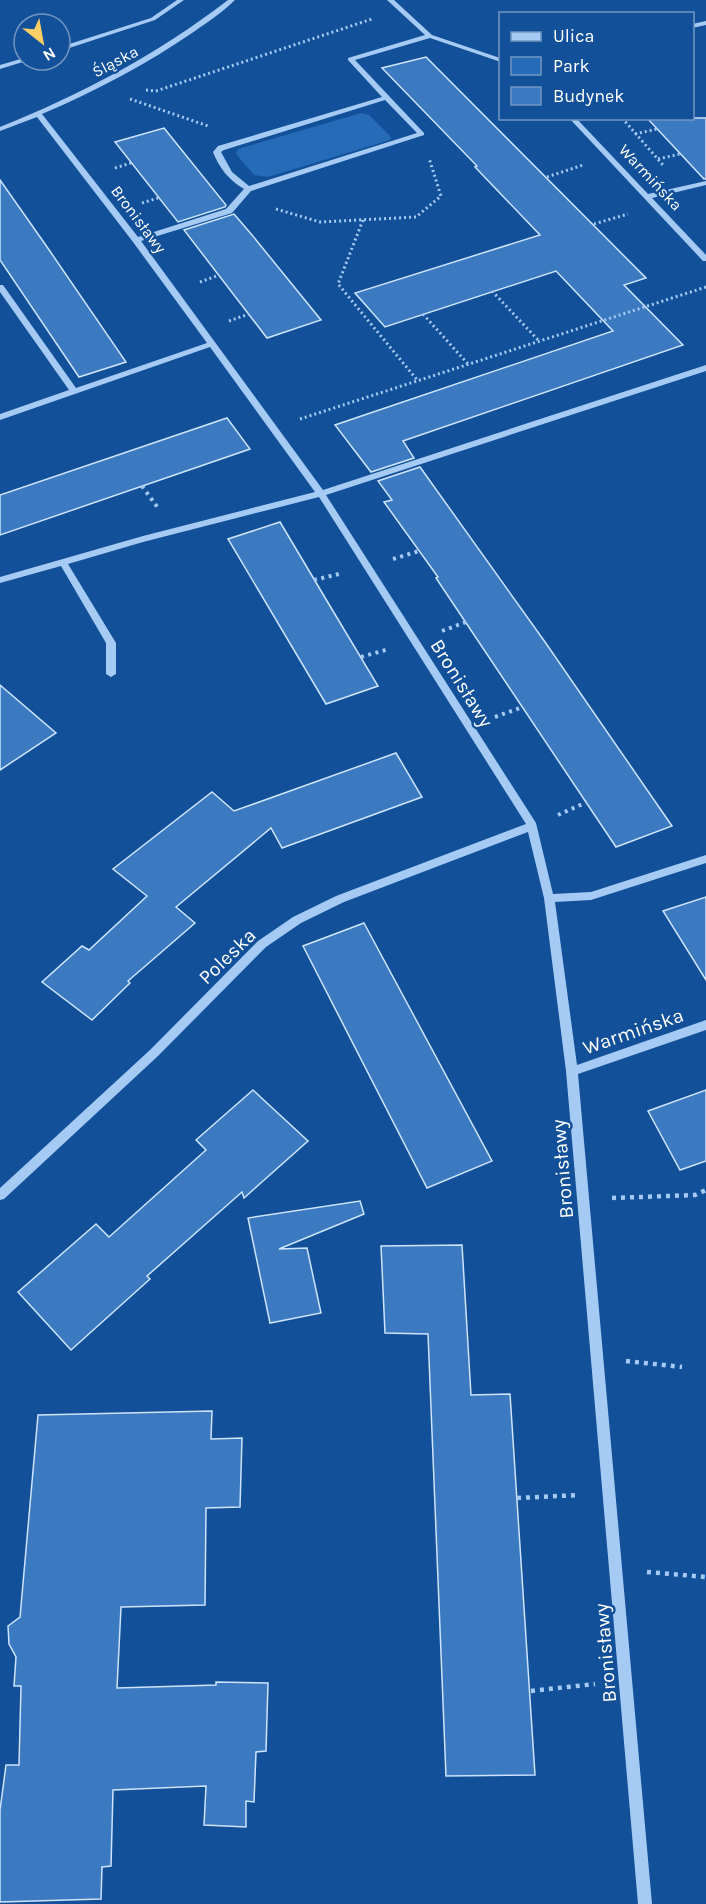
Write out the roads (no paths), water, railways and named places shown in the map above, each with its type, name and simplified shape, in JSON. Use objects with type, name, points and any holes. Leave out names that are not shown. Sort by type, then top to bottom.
[{"type":"street","points":[[72,45],[153,19],[181,0]]},
{"type":"street","name":"Śląska","points":[[0,129],[38,114],[158,54],[203,24],[232,0]]},
{"type":"street","points":[[390,0],[430,36],[499,59]]},
{"type":"street","points":[[136,240],[229,211],[248,189],[422,134],[350,59],[430,36]]},
{"type":"street","points":[[248,189],[238,183],[219,159],[217,152],[221,148],[388,97]]},
{"type":"street","name":"Bronisławy","points":[[38,114],[136,240],[321,494],[532,826],[549,898],[572,1071],[645,1904]]},
{"type":"street","name":"Warmińska","points":[[574,120],[706,259]]},
{"type":"street","points":[[646,197],[706,183]]},
{"type":"street","points":[[0,286],[74,391]]},
{"type":"street","points":[[0,417],[212,344]]},
{"type":"street","points":[[0,580],[321,494],[706,368]]},
{"type":"street","points":[[63,562],[111,643],[111,674]]},
{"type":"street","name":"Poleska","points":[[0,1195],[154,1053],[262,944],[297,920],[340,899],[532,826]]},
{"type":"street","points":[[549,898],[591,896],[706,859]]},
{"type":"street","name":"Warmińska","points":[[572,1071],[706,1025]]}]
